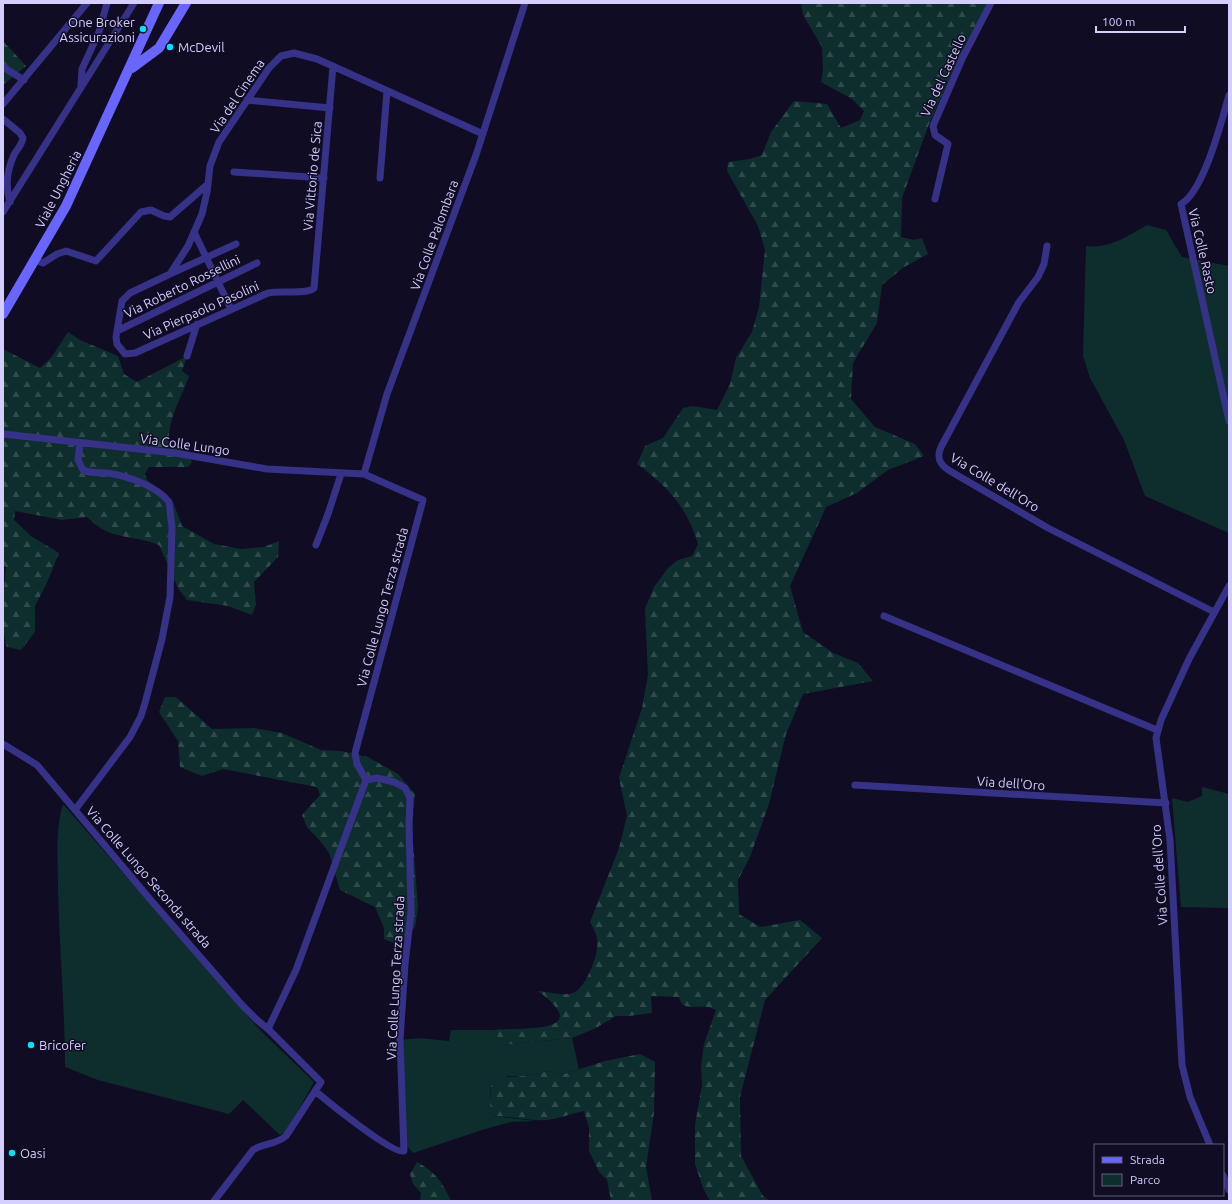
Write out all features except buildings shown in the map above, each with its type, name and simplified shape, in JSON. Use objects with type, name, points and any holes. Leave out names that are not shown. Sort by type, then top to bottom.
[{"type":"main road","name":"Viale Ungheria","points":[[3,314],[66,206],[129,71],[145,48],[159,3]]},
{"type":"main road","points":[[145,48],[156,52],[162,45],[186,3]]},
{"type":"street","points":[[3,104],[87,3]]},
{"type":"street","points":[[81,86],[82,69],[103,20],[107,3]]},
{"type":"street","points":[[3,212],[134,3]]},
{"type":"street","name":"Via Colle Palombara","points":[[364,474],[388,394],[436,267],[483,134],[525,3]]},
{"type":"street","name":"Via del Castello","points":[[935,199],[948,144],[935,136],[933,126],[962,59],[991,3]]},
{"type":"street","name":"Via del Cinema","points":[[170,274],[186,250],[204,208],[210,166],[226,130],[271,64],[284,55],[294,53],[303,54],[333,66],[483,134]]},
{"type":"street","name":"Via Vittorio de Sica","points":[[314,289],[333,66]]},
{"type":"street","points":[[3,67],[24,80]]},
{"type":"street","points":[[380,178],[387,91]]},
{"type":"street","name":"Via Colle Rasto","points":[[1229,94],[1208,162],[1191,195],[1181,204],[1229,421]]},
{"type":"street","points":[[247,100],[330,108]]},
{"type":"street","points":[[3,119],[20,133],[23,138],[13,157],[8,175],[7,186],[10,202]]},
{"type":"street","points":[[234,172],[324,178]]},
{"type":"street","points":[[35,260],[43,263],[57,254],[66,251],[75,252],[92,261],[98,260],[141,212],[149,209],[164,216],[170,217],[208,184]]},
{"type":"street","points":[[194,232],[231,309]]},
{"type":"street","points":[[117,331],[121,305],[125,297],[132,292],[236,244]]},
{"type":"street","name":"Via Colle dell'Oro","points":[[1047,246],[1042,269],[1031,287],[1019,302],[976,381],[941,447],[939,460],[942,466],[950,471],[1048,528],[1214,612]]},
{"type":"street","name":"Via Roberto Rossellini","points":[[117,331],[257,263]]},
{"type":"street","name":"Via Pierpaolo Pasolini","points":[[117,331],[118,346],[123,352],[129,354],[273,291],[309,291],[314,289]]},
{"type":"street","points":[[187,356],[197,324]]},
{"type":"street","name":"Via Colle Lungo","points":[[3,434],[175,453],[267,469],[364,474]]},
{"type":"street","name":"Via Colle Lungo Seconda strada","points":[[80,443],[78,460],[82,468],[88,472],[115,475],[148,487],[164,497],[170,505],[172,527],[167,614],[141,716],[130,737],[75,810],[242,1005],[268,1029]]},
{"type":"street","points":[[316,545],[341,474]]},
{"type":"street","name":"Via Colle Lungo Terza strada","points":[[315,1091],[376,1137],[399,1151],[404,1151],[400,1040],[405,964],[412,912],[409,823],[410,798],[405,788],[394,782],[377,778],[366,780],[357,764],[355,753],[423,500],[364,474]]},
{"type":"street","name":"Via Colle dell'Oro","points":[[1210,1144],[1190,1097],[1182,1065],[1170,840],[1166,803],[1156,746],[1157,730],[1189,659],[1229,586]]},
{"type":"street","points":[[884,616],[1157,730]]},
{"type":"street","points":[[3,744],[28,758],[37,765],[75,810]]},
{"type":"street","points":[[214,1201],[253,1150],[281,1140],[286,1136],[321,1082],[268,1029],[296,970],[366,780]]},
{"type":"street","name":"Via dell'Oro","points":[[855,785],[1166,803]]},
{"type":"street","points":[[1224,1178],[1229,1190]]},
{"type":"green space","points":[[801,3],[991,3],[956,64],[929,124],[902,198],[901,237],[914,240],[922,238],[928,254],[904,267],[882,285],[877,323],[853,363],[851,399],[875,427],[915,444],[924,456],[888,470],[857,493],[826,507],[790,586],[803,632],[833,653],[858,663],[873,681],[803,694],[786,734],[769,804],[750,857],[738,880],[739,914],[760,927],[800,920],[822,938],[765,1000],[740,1097],[741,1156],[763,1196],[770,1201],[710,1201],[703,1188],[695,1164],[695,1125],[702,1085],[701,1066],[704,1044],[716,1010],[708,1007],[690,1007],[683,1005],[679,997],[651,996],[652,1013],[616,1016],[596,1028],[572,1038],[502,1045],[494,1030],[536,1028],[549,1026],[557,1021],[560,1015],[554,1005],[538,991],[562,994],[575,992],[584,983],[595,960],[597,952],[597,939],[590,922],[619,848],[627,816],[619,778],[642,708],[648,675],[645,609],[654,587],[668,568],[678,560],[692,556],[698,544],[688,519],[675,498],[657,480],[637,464],[645,446],[663,438],[683,408],[693,406],[717,410],[730,384],[736,358],[752,332],[759,307],[765,250],[758,226],[727,171],[728,162],[750,159],[762,155],[771,132],[794,101],[827,104],[841,128],[860,120],[864,111],[852,99],[821,82],[823,71],[822,47],[803,15]]},
{"type":"green space","points":[[3,41],[26,66],[3,85]]},
{"type":"green space","points":[[1147,225],[1166,230],[1182,257],[1229,266],[1229,533],[1145,496],[1124,440],[1090,378],[1083,356],[1086,246],[1103,246],[1110,244]]},
{"type":"green space","points":[[68,332],[80,340],[118,356],[124,374],[137,382],[187,356],[182,371],[189,376],[172,418],[169,445],[187,452],[192,462],[188,467],[149,467],[145,474],[147,480],[173,502],[182,526],[214,544],[241,549],[264,547],[279,541],[278,557],[254,582],[256,605],[252,615],[228,606],[187,600],[178,588],[159,545],[152,542],[116,535],[100,528],[87,517],[62,520],[15,511],[14,520],[31,536],[59,553],[46,585],[35,606],[35,632],[21,650],[7,647],[3,619],[6,567],[3,565],[3,349],[40,368],[51,358]]},
{"type":"green space","points":[[165,697],[176,697],[212,729],[254,728],[282,733],[321,750],[341,751],[368,757],[398,774],[415,794],[412,828],[418,907],[415,927],[398,945],[384,939],[384,928],[375,907],[340,890],[329,853],[307,827],[302,815],[320,795],[317,787],[223,769],[202,776],[180,767],[178,741],[159,712]]},
{"type":"green space","points":[[1202,787],[1229,794],[1229,908],[1181,907],[1172,798],[1188,802],[1202,796]]},
{"type":"green space","points":[[63,804],[259,1029],[314,1082],[286,1132],[280,1135],[243,1100],[229,1114],[98,1080],[65,1067],[57,855],[60,814]]},
{"type":"green space","points":[[451,1030],[494,1030],[502,1045],[572,1038],[579,1069],[564,1074],[550,1071],[524,1076],[508,1076],[490,1084],[490,1104],[492,1116],[536,1121],[511,1122],[413,1153],[405,1144],[400,1040],[419,1038],[449,1041]]},
{"type":"green space","points":[[640,1054],[655,1062],[654,1113],[646,1167],[652,1201],[611,1201],[607,1180],[599,1172],[589,1151],[589,1128],[584,1111],[554,1119],[542,1120],[492,1116],[490,1104],[491,1078],[524,1076],[550,1071],[564,1074],[605,1061]]},
{"type":"green space","points":[[417,1162],[433,1173],[445,1188],[451,1201],[420,1201],[421,1193],[413,1184],[410,1174]]},
{"type":"place","name":"One Broker Assicurazioni","points":[[143,29]]},
{"type":"place","name":"McDevil","points":[[170,47]]},
{"type":"place","name":"Bricofer","points":[[31,1045]]},
{"type":"place","name":"Oasi","points":[[12,1153]]}]
